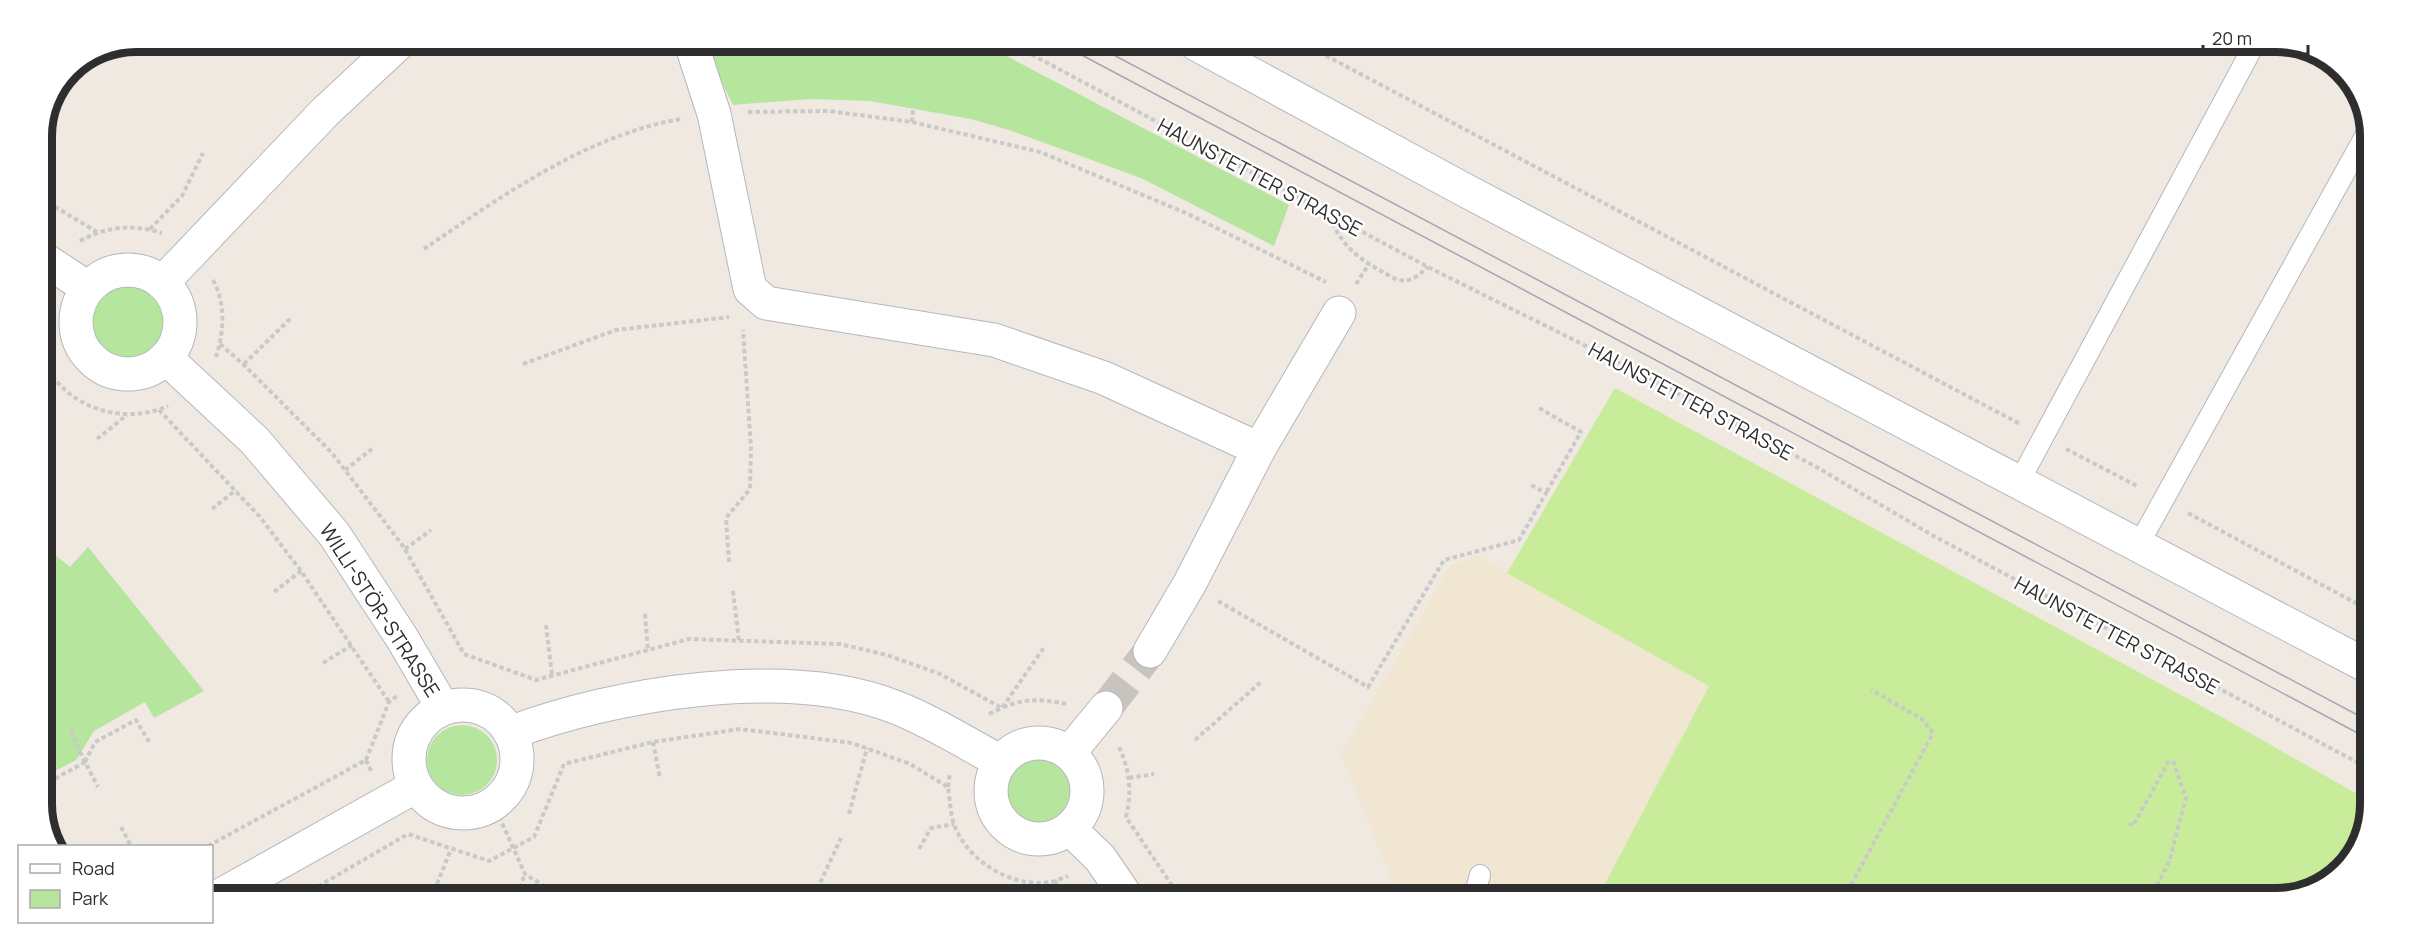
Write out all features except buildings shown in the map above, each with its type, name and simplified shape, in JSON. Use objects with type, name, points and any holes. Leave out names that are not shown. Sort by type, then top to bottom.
[{"type":"street","points":[[163,282],[325,112],[388,53]]},
{"type":"street","points":[[694,53],[714,114],[750,289],[766,303],[994,340],[1104,378],[1259,449]]},
{"type":"street","points":[[1211,53],[2360,662]]},
{"type":"street","points":[[53,265],[88,288]]},
{"type":"street","points":[[132,269],[149,274],[163,282],[173,296],[179,311],[180,327],[176,343],[166,357],[152,368],[135,374],[126,374],[100,366],[87,355],[79,339],[75,322],[79,304],[88,288],[101,277],[116,271],[132,269]]},
{"type":"street","points":[[1150,651],[1190,583],[1334,298]]},
{"type":"street","name":"WILLI-STÖR-STRASSE","points":[[166,357],[255,441],[334,534],[443,708]]},
{"type":"street","points":[[510,733],[551,718],[678,691],[774,687],[832,690],[894,707],[1000,762]]},
{"type":"street","points":[[460,705],[476,706],[492,713],[510,733],[517,753],[516,769],[511,784],[502,797],[493,803],[473,812],[457,813],[440,808],[427,799],[416,786],[410,769],[410,750],[415,733],[427,718],[443,708],[460,705]]},
{"type":"street","points":[[1069,753],[1101,714]]},
{"type":"street","points":[[1041,743],[1056,746],[1069,753],[1079,764],[1088,791],[1086,805],[1079,818],[1070,829],[1044,840],[1017,835],[1005,826],[997,815],[991,795],[993,774],[1000,762],[1018,748],[1041,743]]},
{"type":"street","points":[[234,888],[416,786]]},
{"type":"street","points":[[1070,829],[1100,858],[1121,888]]},
{"type":"lane","points":[[2019,483],[2250,53]]},
{"type":"lane","points":[[2139,544],[2360,145]]},
{"type":"lane","points":[[1476,888],[1480,875]]},
{"type":"path","name":"HAUNSTETTER STRASSE","points":[[1029,53],[1330,216],[1620,363],[1813,465],[1932,535],[2360,764]]},
{"type":"path","points":[[1321,53],[2360,605]]},
{"type":"path","points":[[912,122],[913,108]]},
{"type":"path","points":[[424,249],[547,170],[621,134],[677,120],[714,114],[829,111],[912,122],[1040,152],[1186,213],[1334,298]]},
{"type":"path","points":[[150,229],[182,195],[203,153]]},
{"type":"path","points":[[53,205],[98,232]]},
{"type":"path","points":[[1330,216],[1344,244],[1379,270],[1400,280],[1415,278],[1428,267]]},
{"type":"path","points":[[523,364],[616,330],[734,316]]},
{"type":"path","points":[[244,365],[291,318]]},
{"type":"path","points":[[729,562],[726,518],[750,489],[751,448],[742,326]]},
{"type":"path","points":[[53,375],[59,385],[79,401],[102,411],[127,415],[159,410],[173,404],[197,386],[207,373],[220,344],[332,453],[405,549],[464,654],[536,680],[689,639],[840,644],[887,655],[940,674],[1002,708]]},
{"type":"path","points":[[1190,583],[1368,687],[1444,560],[1520,540],[1581,432],[1539,408]]},
{"type":"path","points":[[159,410],[260,517],[301,571],[389,702]]},
{"type":"path","points":[[97,439],[127,415]]},
{"type":"path","points":[[345,470],[372,449]]},
{"type":"path","points":[[1529,484],[1546,493]]},
{"type":"path","points":[[212,509],[236,490]]},
{"type":"path","points":[[405,549],[431,531]]},
{"type":"path","points":[[274,592],[301,571]]},
{"type":"path","points":[[733,591],[740,641]]},
{"type":"path","points":[[645,614],[648,650]]},
{"type":"path","points":[[546,625],[552,676]]},
{"type":"path","points":[[323,663],[352,645]]},
{"type":"path","points":[[1002,708],[1045,646]]},
{"type":"path","points":[[210,845],[366,760],[389,702],[464,654]]},
{"type":"path","points":[[1195,740],[1261,682]]},
{"type":"path","points":[[1849,888],[1933,733],[1922,719],[1871,690]]},
{"type":"path","points":[[1002,708],[1014,702],[1042,699],[1101,714],[1128,767],[1130,798],[1126,817],[1174,888]]},
{"type":"path","points":[[53,780],[85,762],[95,742],[136,720],[149,742]]},
{"type":"path","points":[[315,888],[408,834],[489,861],[534,837],[564,764],[653,742],[740,729],[852,743],[910,764],[948,787],[954,824],[970,851],[994,871],[1023,881],[1044,884],[1055,881]]},
{"type":"path","points":[[71,731],[98,787]]},
{"type":"path","points":[[653,742],[660,778]]},
{"type":"path","points":[[849,814],[867,748]]},
{"type":"path","points":[[2129,823],[2133,826],[2172,760],[2186,798],[2169,862],[2156,888]]},
{"type":"path","points":[[1129,778],[1155,774]]},
{"type":"path","points":[[493,803],[525,874],[547,888]]},
{"type":"path","points":[[920,849],[931,828],[954,824]]},
{"type":"path","points":[[120,827],[130,845]]},
{"type":"path","points":[[818,888],[841,838]]},
{"type":"path","points":[[437,884],[450,849]]},
{"type":"path","points":[[520,888],[525,874]]},
{"type":"path","points":[[1043,888],[1044,884]]},
{"type":"shaded area","points":[[1479,556],[1709,686],[1603,888],[1395,888],[1341,754],[1451,565]]},
{"type":"green space","points":[[708,53],[1001,53],[1289,205],[1274,246],[1141,178],[1009,130],[971,119],[870,101],[811,99],[733,105]]},
{"type":"green space","points":[[128,284],[149,290],[159,300],[165,321],[159,342],[149,352],[128,358],[107,352],[97,342],[91,321],[97,300],[107,290]]},
{"type":"green space","points":[[1615,388],[2227,720],[2360,796],[2360,816],[2356,832],[2340,860],[2328,871],[2314,880],[2293,887],[1603,888],[1709,686],[1507,573]]},
{"type":"green space","points":[[88,547],[204,691],[154,718],[145,702],[94,731],[76,760],[53,772],[53,554],[70,567]]},
{"type":"green space","points":[[462,725],[481,731],[491,741],[497,760],[491,779],[481,789],[462,795],[443,789],[433,779],[427,760],[433,741],[443,731]]},
{"type":"green space","points":[[1039,758],[1051,761],[1062,768],[1069,779],[1072,791],[1069,803],[1062,814],[1051,821],[1039,824],[1027,821],[1016,814],[1009,803],[1006,791],[1009,779],[1016,768],[1027,761]]},
{"type":"tunnel","points":[[1106,708],[1150,651]]},
{"type":"tram line","points":[[1078,53],[2360,734]]},
{"type":"tram line","points":[[1110,53],[2360,716]]}]
